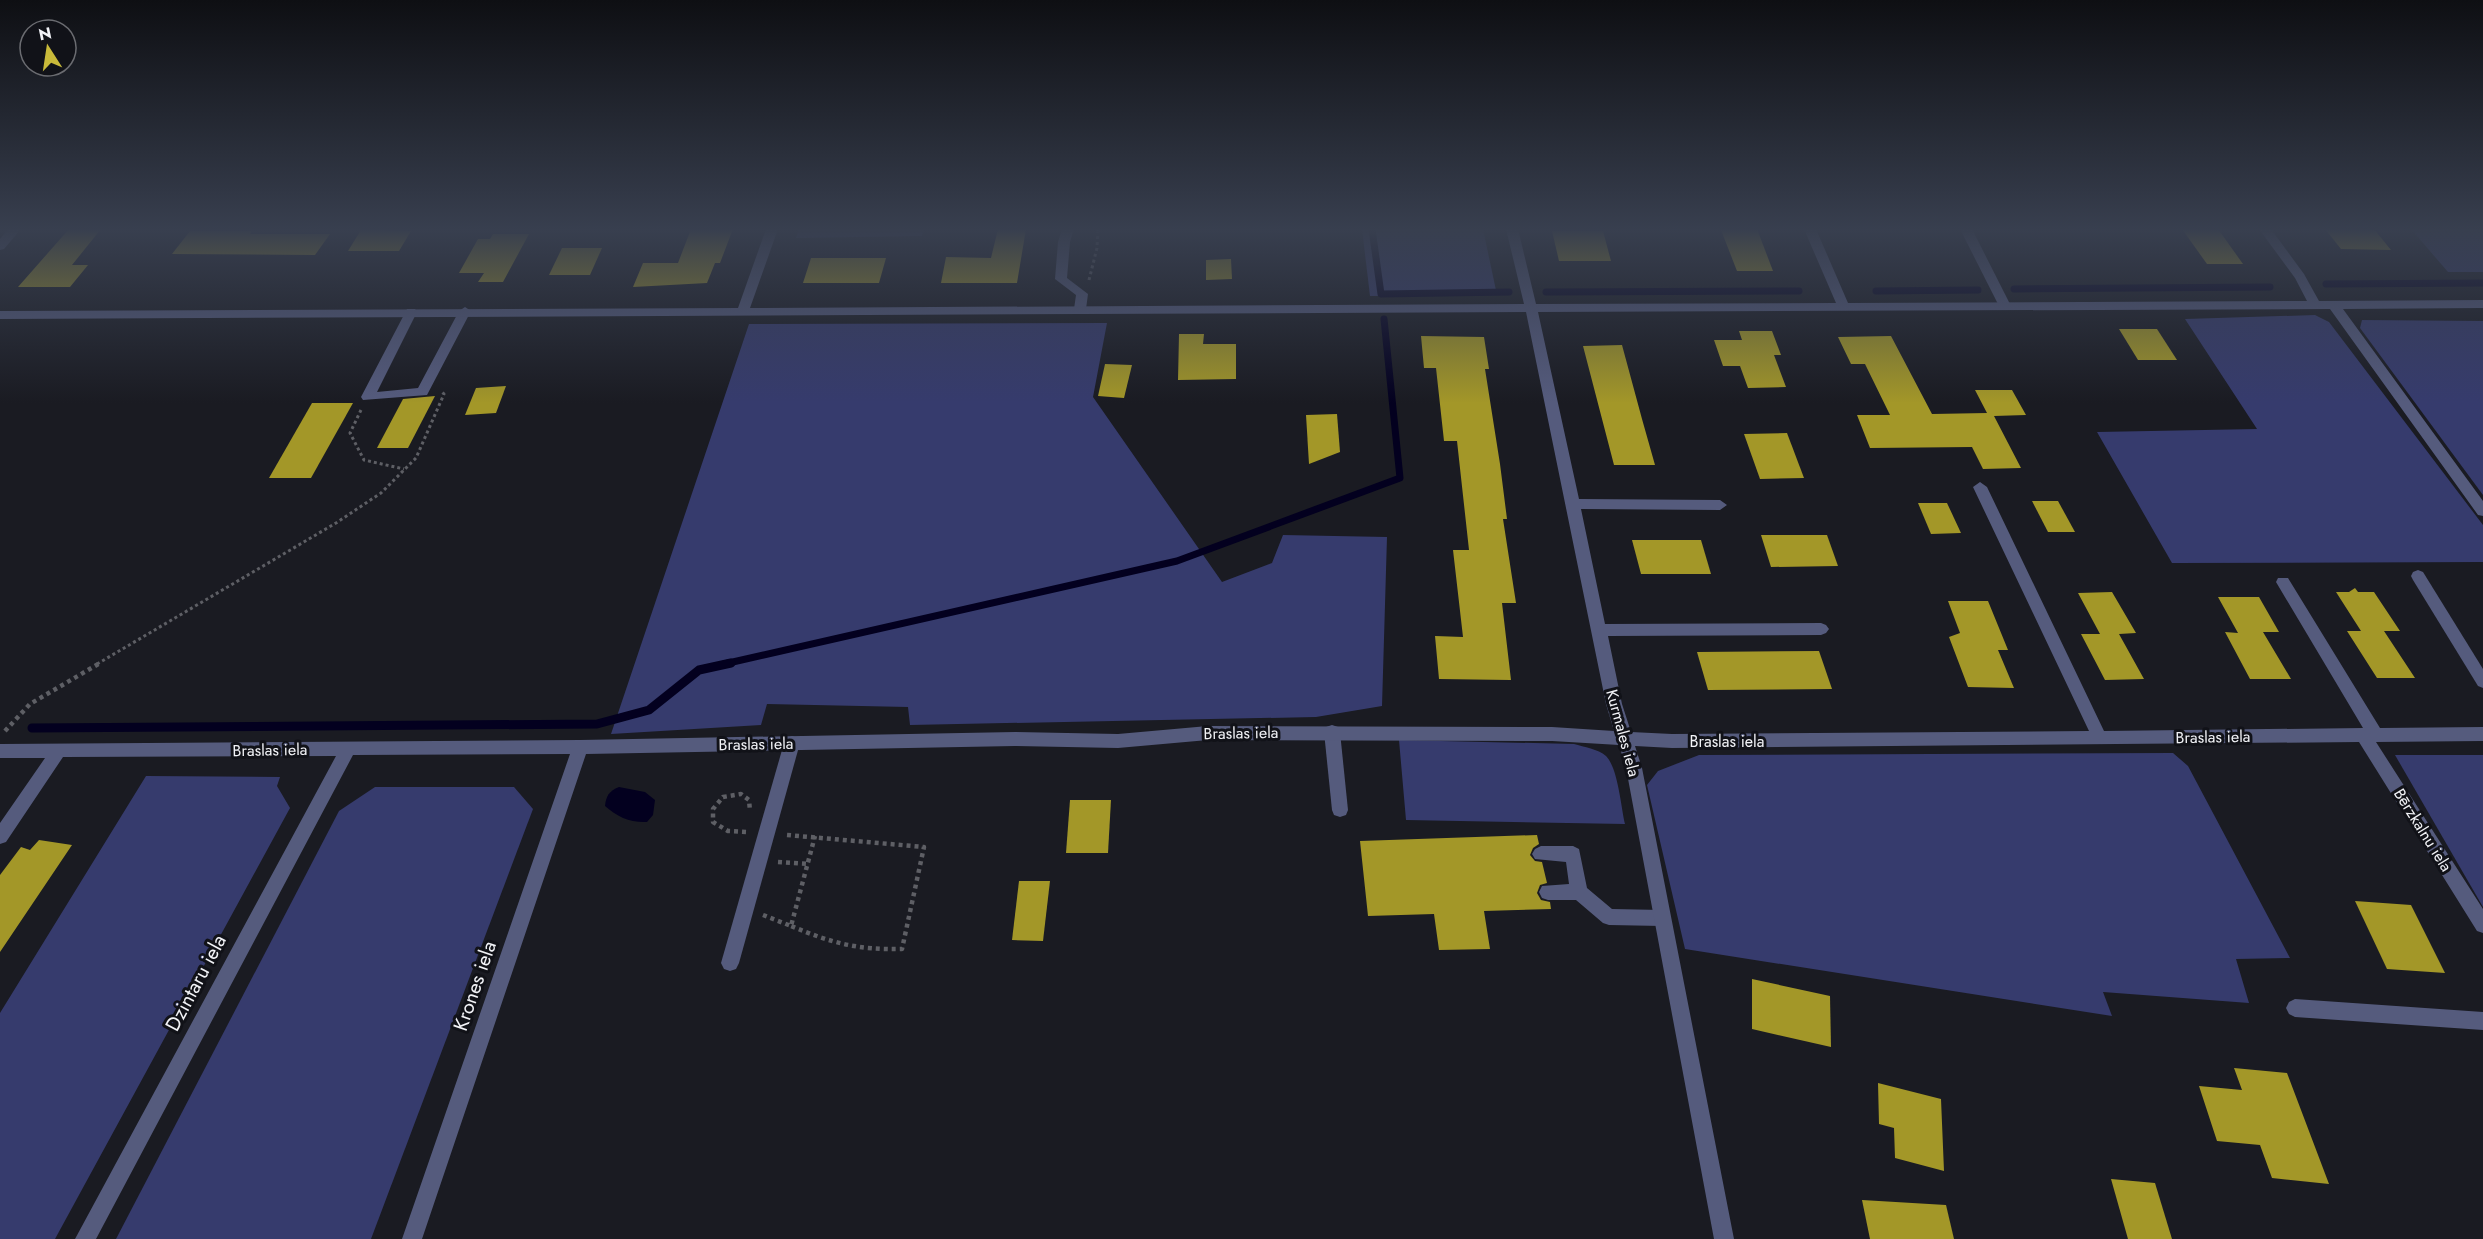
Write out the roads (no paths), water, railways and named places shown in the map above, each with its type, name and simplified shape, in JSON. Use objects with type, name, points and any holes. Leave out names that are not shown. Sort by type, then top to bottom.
[{"type":"street","points":[[743,311],[752,287]]},
{"type":"street","points":[[1072,287],[1082,294],[1080,309]]},
{"type":"street","name":"Kurmales iela","points":[[1526,287],[1614,704],[1634,768],[1724,1239]]},
{"type":"street","points":[[1836,287],[1845,308]]},
{"type":"street","points":[[1995,287],[2005,306]]},
{"type":"street","points":[[2305,287],[2315,304]]},
{"type":"street","points":[[2333,304],[2483,511]]},
{"type":"street","points":[[0,315],[465,311],[2483,304]]},
{"type":"street","points":[[411,312],[368,397],[422,392],[465,311]]},
{"type":"street","points":[[1980,487],[2100,738]]},
{"type":"street","points":[[1572,504],[1720,505]]},
{"type":"street","points":[[2418,576],[2483,682]]},
{"type":"street","name":"Bērzkalnu iela","points":[[2283,582],[2370,735],[2483,925]]},
{"type":"street","points":[[1599,630],[1821,629]]},
{"type":"street","points":[[1332,732],[1340,810]]},
{"type":"street","name":"Braslas iela","points":[[0,752],[580,747],[1015,739],[1118,741],[1208,733],[1332,732],[1552,734],[1672,741],[2483,734]]},
{"type":"street","points":[[730,963],[792,743]]},
{"type":"street","name":"Krones iela","points":[[412,1239],[580,747]]},
{"type":"street","name":"Dzintaru iela","points":[[85,1239],[348,749]]},
{"type":"street","points":[[0,837],[58,752]]},
{"type":"street","points":[[1541,854],[1573,854],[1580,892],[1610,917],[1662,918]]},
{"type":"street","points":[[1548,892],[1580,892]]},
{"type":"street","points":[[2295,1008],[2483,1021]]},
{"type":"waterway","points":[[1380,287],[1381,294],[1509,292]]},
{"type":"waterway","points":[[2014,289],[2270,287]]},
{"type":"waterway","points":[[1876,291],[1978,290]]},
{"type":"waterway","points":[[1546,292],[1799,291]]},
{"type":"waterway","points":[[724,664],[1177,561],[1400,478],[1384,319]]},
{"type":"waterway","points":[[32,728],[597,724],[649,710],[699,670],[731,663]]}]
